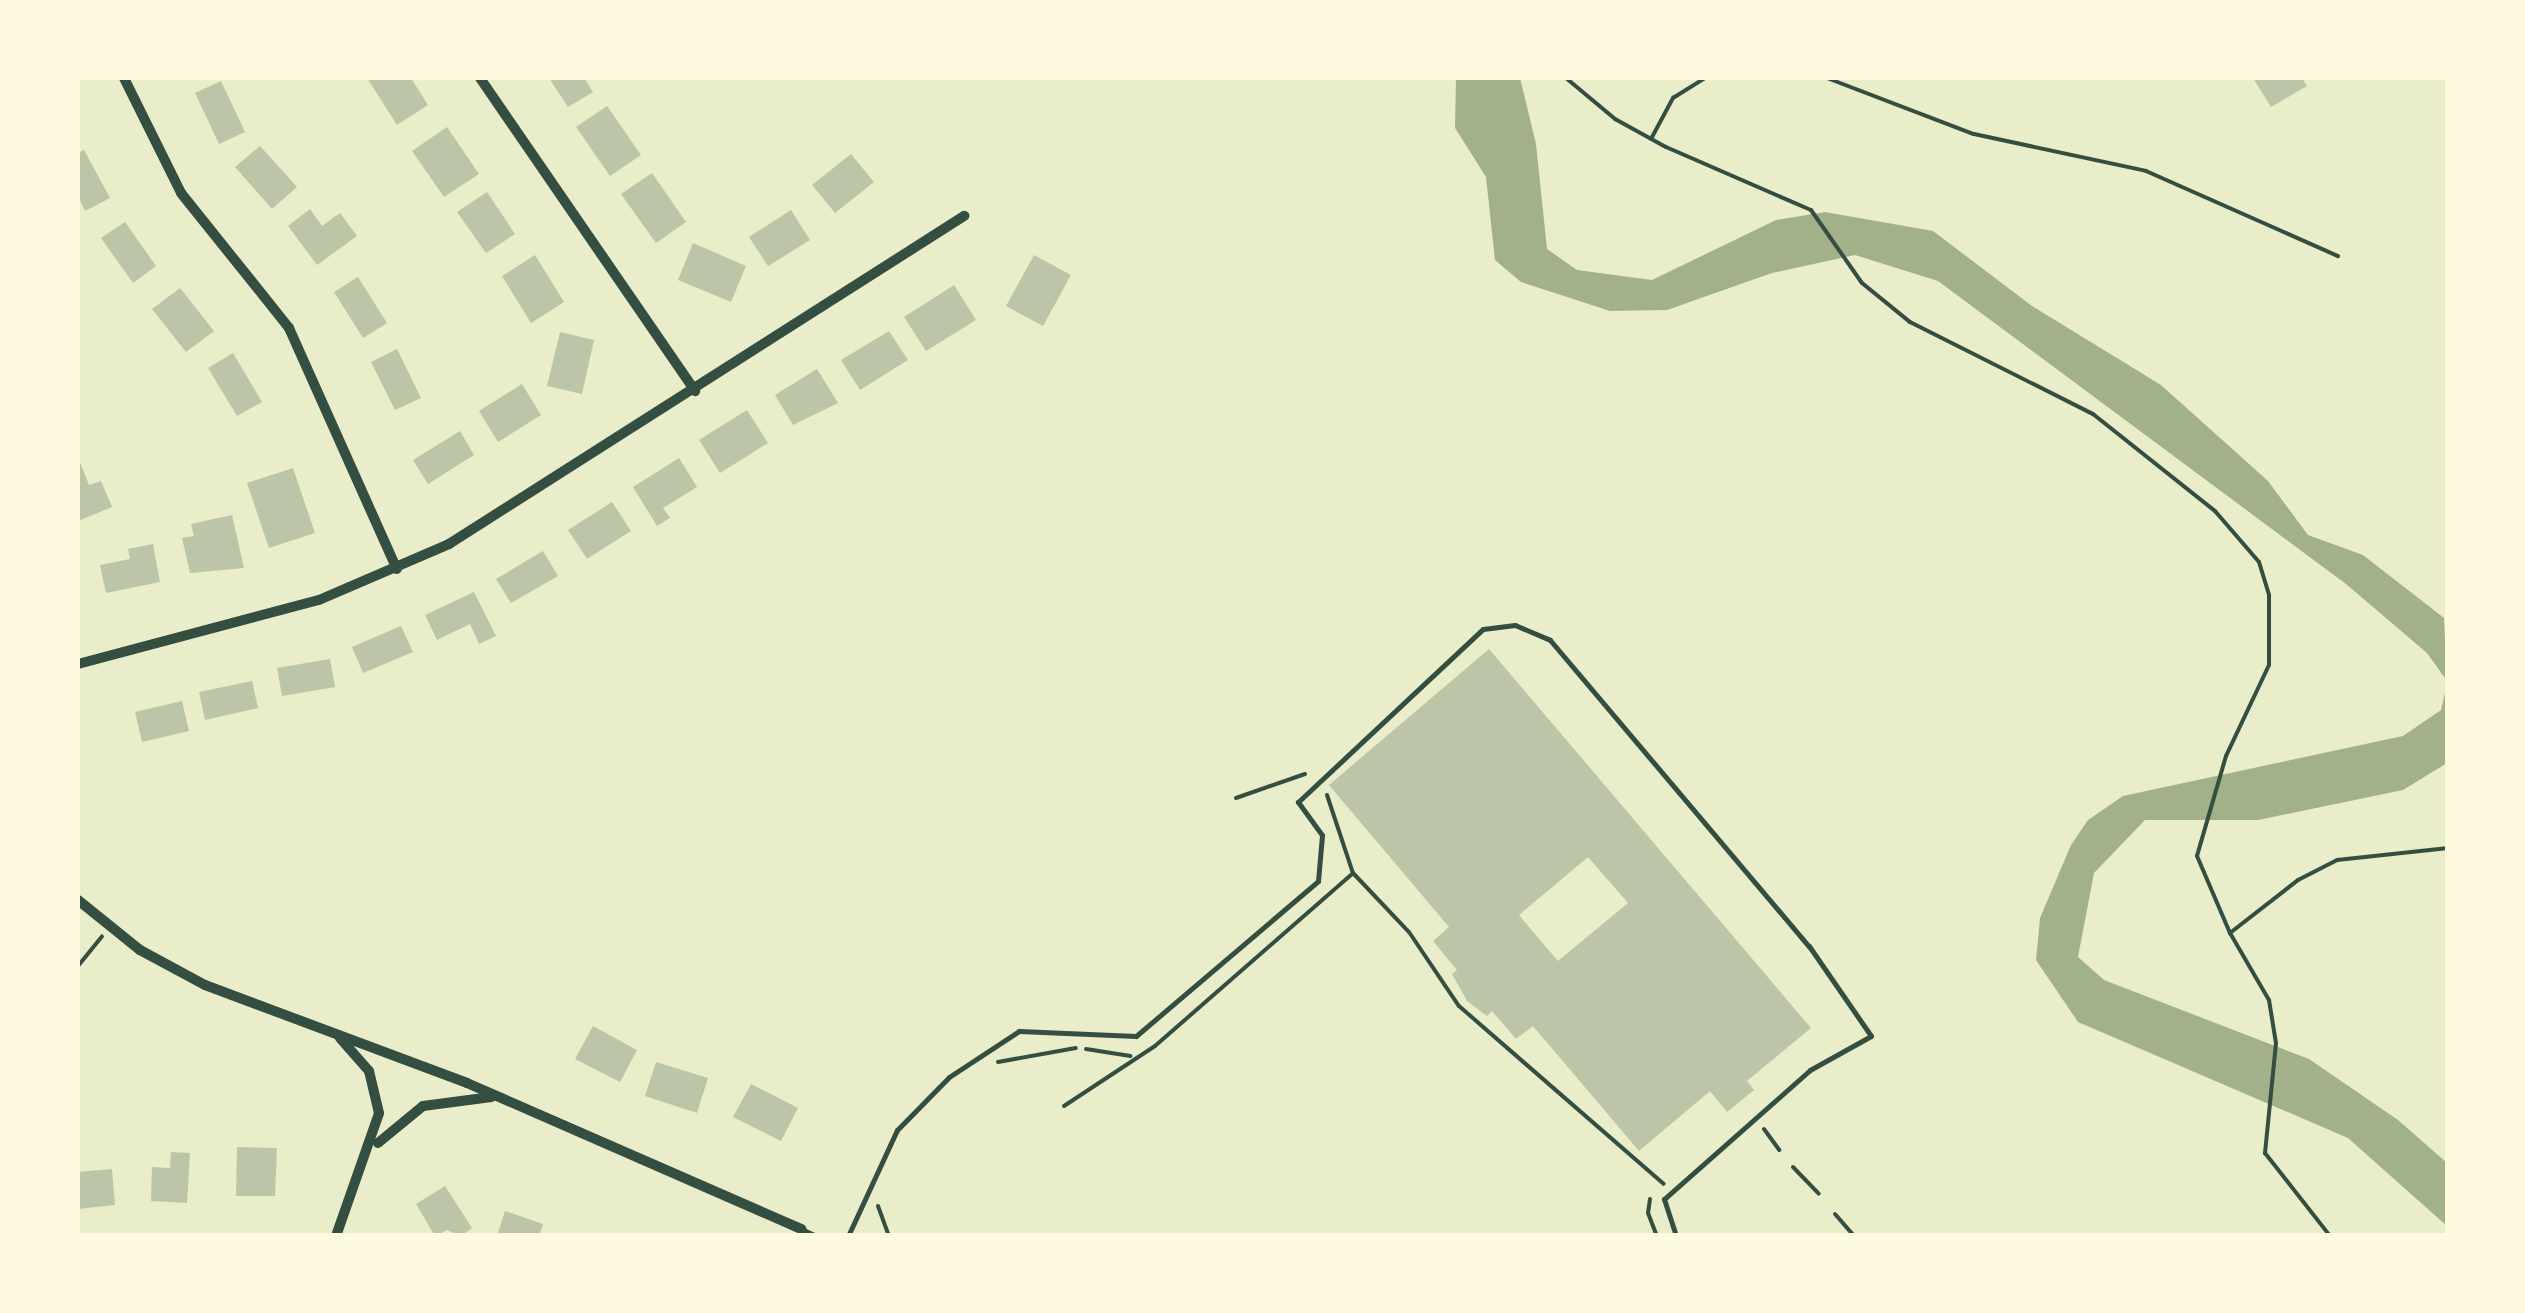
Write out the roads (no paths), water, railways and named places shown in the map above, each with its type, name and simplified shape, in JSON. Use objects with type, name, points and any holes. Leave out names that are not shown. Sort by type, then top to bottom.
[{"type":"street","points":[[124,78],[181,193],[290,328],[397,570]]},
{"type":"street","points":[[480,78],[694,390]]},
{"type":"street","points":[[78,664],[234,627],[397,570],[531,497],[964,216]]},
{"type":"street","points":[[78,900],[108,928],[204,984],[516,1103],[801,1229]]},
{"type":"street","points":[[326,1029],[358,1053],[377,1092],[376,1135],[336,1236]]},
{"type":"street","points":[[368,1156],[392,1128],[424,1106],[474,1096],[516,1103]]},
{"type":"lane","points":[[848,1236],[897,1130],[949,1077],[1019,1031],[1136,1036],[1318,881],[1322,835],[1298,802],[1483,630],[1515,624],[1550,640],[1809,946],[1871,1036],[1810,1070],[1664,1199],[1676,1236]]},
{"type":"lane","points":[[801,1229],[817,1236]]}]
